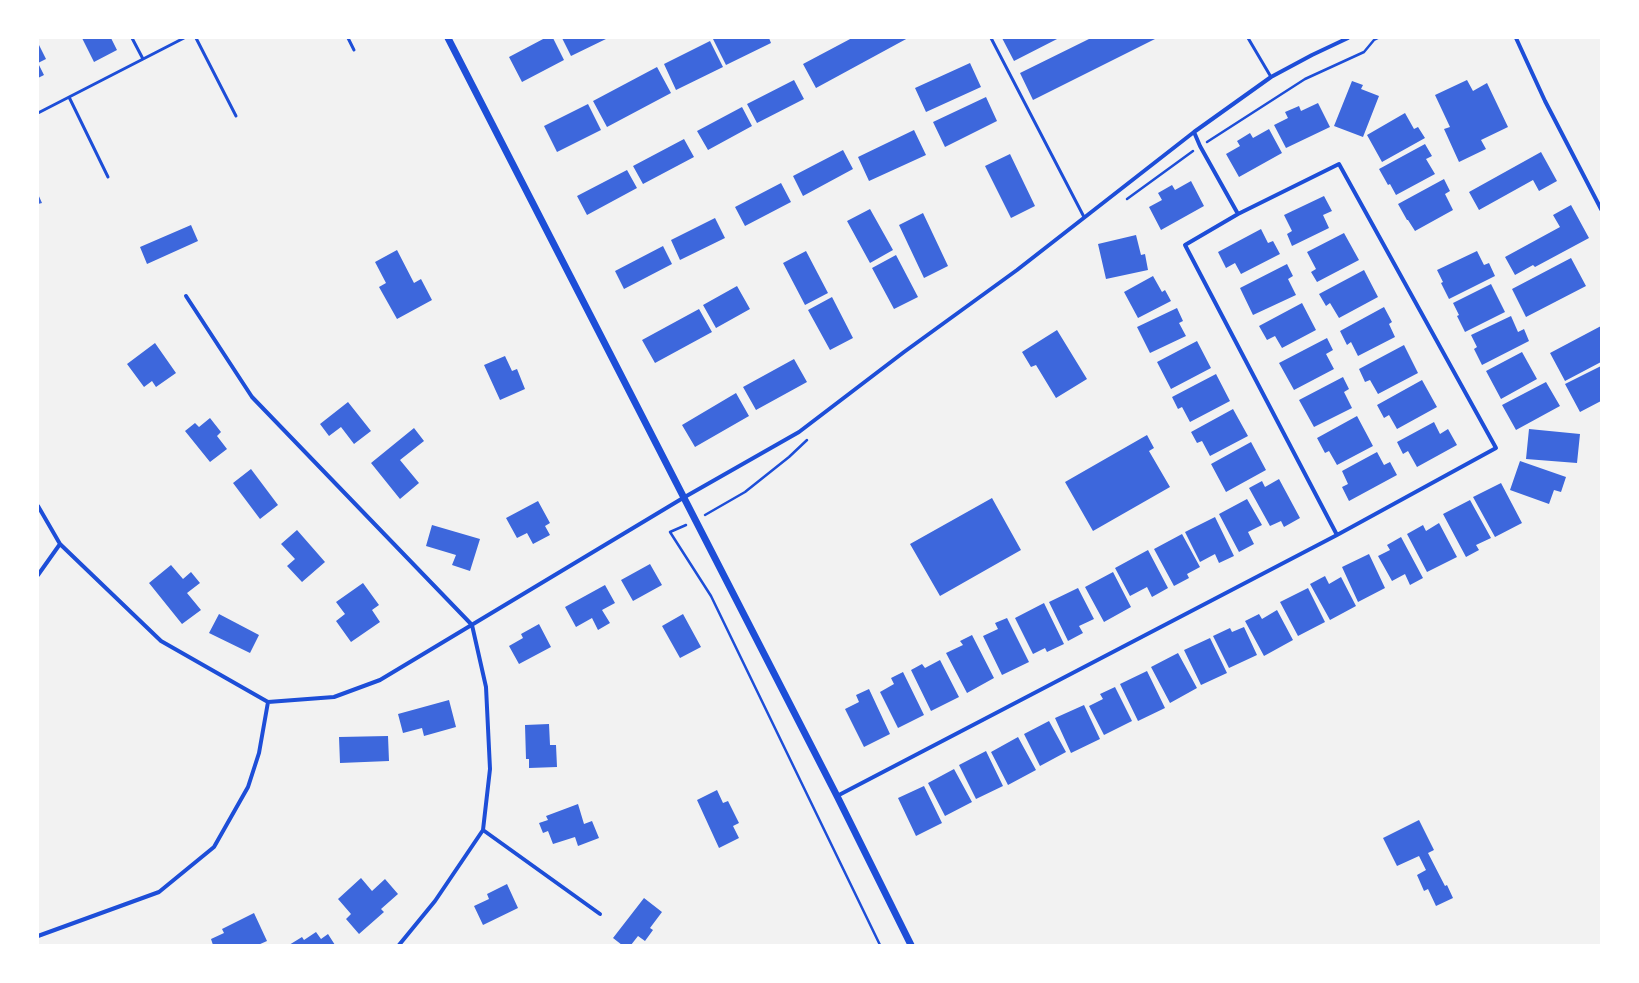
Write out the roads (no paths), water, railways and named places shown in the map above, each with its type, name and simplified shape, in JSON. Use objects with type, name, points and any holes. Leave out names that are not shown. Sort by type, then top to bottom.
[{"type":"street","points":[[448,38],[837,796],[911,945]]},
{"type":"street","points":[[38,506],[60,544],[161,641],[268,702],[334,697],[380,680],[683,498],[799,432],[904,352],[1017,270],[1194,132],[1272,77],[1312,55],[1348,38]]},
{"type":"street","points":[[1516,38],[1601,209]]},
{"type":"street","points":[[1194,132],[1200,146],[1238,214]]},
{"type":"street","points":[[837,796],[1337,535],[1496,448],[1339,164],[1238,214],[1185,245],[1337,535]]},
{"type":"street","points":[[186,296],[252,397],[472,625],[486,687],[490,769],[483,830],[435,901],[399,945]]},
{"type":"street","points":[[38,575],[60,544]]},
{"type":"street","points":[[38,936],[159,892],[214,846],[248,787],[259,753],[268,702]]},
{"type":"street","points":[[483,830],[600,914]]},
{"type":"lane","points":[[132,38],[143,59]]},
{"type":"lane","points":[[38,113],[184,38]]},
{"type":"lane","points":[[196,38],[236,116]]},
{"type":"lane","points":[[348,38],[354,50]]},
{"type":"lane","points":[[991,38],[1084,217]]},
{"type":"lane","points":[[1248,38],[1272,77]]},
{"type":"lane","points":[[69,97],[108,178]]}]
